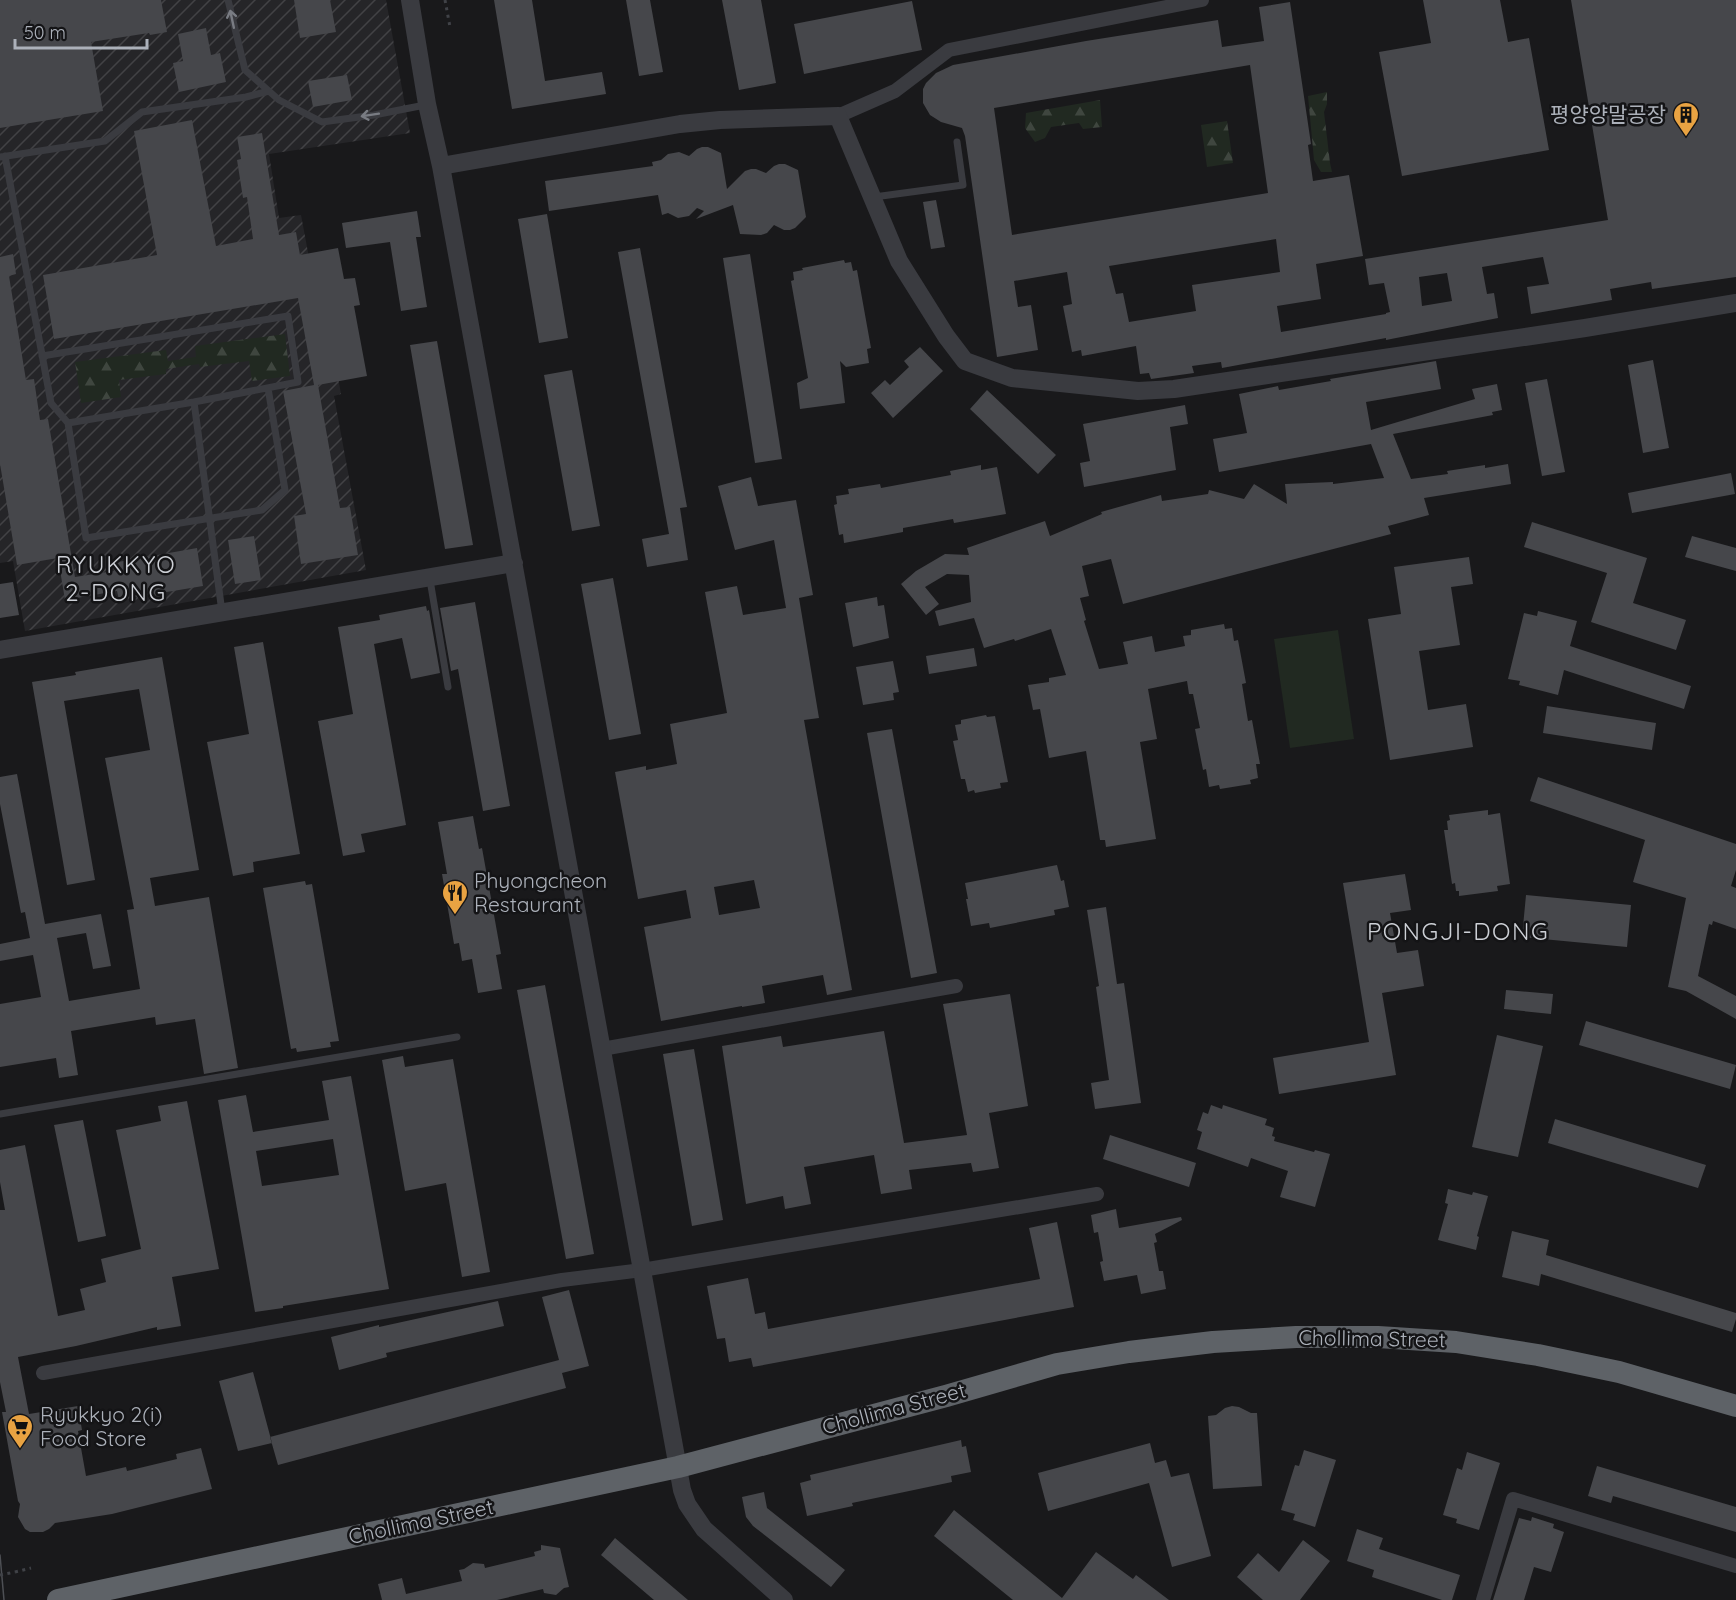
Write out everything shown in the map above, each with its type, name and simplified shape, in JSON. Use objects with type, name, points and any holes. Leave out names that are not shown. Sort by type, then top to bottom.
[{"type":"highway","name":"Chollima Street","points":[[58,1600],[678,1467],[1057,1364],[1202,1343],[1272,1338],[1378,1337],[1456,1342],[1538,1355],[1618,1372],[1736,1406]]},
{"type":"street","points":[[410,0],[427,104],[441,166],[678,1467],[687,1504],[704,1529],[784,1600]]},
{"type":"street","points":[[441,166],[680,124],[720,120],[838,116],[895,91],[949,50],[1202,0]]},
{"type":"street","points":[[838,116],[898,261],[946,336],[965,361],[1012,378],[1138,391],[1174,389],[1585,328],[1736,303]]},
{"type":"street","points":[[0,650],[514,563]]},
{"type":"street","points":[[602,1049],[956,986]]},
{"type":"street","points":[[44,1373],[562,1280],[642,1270],[1097,1194]]},
{"type":"street","points":[[1483,1600],[1513,1499],[1736,1566]]},
{"type":"lane","points":[[228,0],[245,70],[279,100],[322,122],[374,115],[427,104]]},
{"type":"lane","points":[[268,388],[285,490],[262,510],[86,538],[68,423],[51,403],[3,157],[105,141],[142,112],[246,97],[269,91]]},
{"type":"lane","points":[[872,197],[963,185],[957,142]]},
{"type":"lane","points":[[42,356],[288,316],[298,382],[68,423]]},
{"type":"lane","points":[[194,402],[222,612]]},
{"type":"lane","points":[[430,577],[448,687]]},
{"type":"lane","points":[[0,1114],[457,1037]]},
{"type":"path","points":[[445,0],[450,27]]},
{"type":"path","points":[[0,1575],[31,1568]]},
{"type":"shaded area","points":[[0,0],[386,0],[410,133],[269,154],[279,218],[301,215],[318,306],[325,305],[341,394],[334,396],[366,570],[25,631],[13,561],[0,563]]},
{"type":"green space","points":[[1327,92],[1324,112],[1332,172],[1321,172],[1314,160],[1308,96]]},
{"type":"green space","points":[[1100,100],[1102,127],[1083,129],[1079,123],[1051,127],[1045,138],[1035,142],[1025,128],[1026,113]]},
{"type":"green space","points":[[1227,121],[1233,163],[1207,167],[1201,125]]},
{"type":"green space","points":[[285,334],[290,376],[252,381],[249,361],[200,367],[199,364],[166,369],[166,374],[119,380],[121,397],[81,403],[75,362],[166,350],[168,361],[196,357],[195,346]]},
{"type":"green space","points":[[1338,630],[1354,739],[1290,748],[1274,639]]},
{"type":"building","points":[[0,0],[161,0],[167,32],[91,42],[103,111],[0,128]]},
{"type":"building","points":[[294,0],[330,0],[336,32],[300,38]]},
{"type":"building","points":[[494,0],[532,0],[545,81],[602,72],[606,94],[512,109]]},
{"type":"building","points":[[626,0],[650,0],[663,72],[639,76]]},
{"type":"building","points":[[722,0],[761,0],[776,83],[739,90]]},
{"type":"building","points":[[1423,0],[1500,0],[1508,42],[1529,38],[1549,150],[1402,176],[1379,52],[1431,43]]},
{"type":"building","points":[[1571,0],[1736,0],[1736,277],[1652,289],[1651,282],[1610,289],[1612,300],[1531,314],[1527,287],[1549,284],[1543,257],[1482,267],[1487,294],[1494,293],[1498,318],[1222,368],[1221,362],[1192,366],[1194,373],[1151,379],[1149,373],[1140,374],[1136,346],[1082,356],[1081,350],[1072,352],[1063,306],[1072,304],[1067,272],[1014,281],[1018,307],[1031,305],[1038,350],[997,357],[965,136],[962,128],[941,122],[930,115],[923,103],[923,89],[936,73],[953,65],[1218,20],[1222,47],[1264,41],[1259,7],[1290,2],[1311,144],[1308,145],[1313,181],[1349,175],[1363,256],[1316,264],[1321,299],[1277,306],[1281,332],[1390,312],[1384,283],[1369,285],[1365,259],[1608,220]],"holes":[[[1250,65],[1268,193],[1012,235],[994,108]],[[1276,239],[1280,272],[1192,285],[1196,311],[1129,322],[1123,293],[1116,294],[1109,266]],[[1447,273],[1452,301],[1422,306],[1419,277]]]},
{"type":"building","points":[[912,1],[922,50],[804,74],[794,24]]},
{"type":"building","points":[[206,28],[211,55],[220,53],[226,82],[179,92],[173,63],[183,61],[178,34]]},
{"type":"building","points":[[347,75],[352,100],[313,107],[308,81]]},
{"type":"building","points":[[192,120],[216,246],[253,239],[247,197],[243,198],[237,160],[241,159],[237,137],[262,133],[279,235],[296,232],[300,255],[338,248],[344,279],[355,278],[360,305],[354,306],[367,376],[318,385],[340,508],[350,507],[358,555],[301,564],[294,516],[306,514],[283,391],[314,385],[298,298],[54,339],[43,275],[157,255],[134,131]]},
{"type":"building","points":[[702,147],[708,147],[721,153],[727,189],[745,171],[751,169],[766,173],[774,166],[785,164],[798,170],[806,217],[790,230],[774,225],[767,233],[761,235],[740,234],[733,205],[696,219],[704,211],[697,208],[689,216],[678,218],[668,213],[662,215],[658,195],[549,211],[545,181],[653,166],[652,162],[661,160],[668,154],[679,152],[689,156]]},
{"type":"building","points":[[936,200],[945,247],[931,249],[923,202]]},
{"type":"building","points":[[417,211],[421,237],[416,237],[427,307],[401,311],[390,242],[346,248],[342,223]]},
{"type":"building","points":[[547,214],[568,338],[539,343],[518,219]]},
{"type":"building","points":[[640,248],[687,507],[680,508],[688,560],[647,567],[642,539],[669,534],[618,252]]},
{"type":"building","points":[[13,254],[16,274],[9,276],[26,380],[34,379],[40,420],[48,419],[75,577],[114,571],[112,563],[197,548],[203,586],[119,600],[117,591],[65,600],[58,558],[17,565],[0,464],[0,257]]},
{"type":"building","points":[[750,254],[782,459],[755,463],[723,258]]},
{"type":"building","points":[[844,260],[845,263],[851,262],[853,271],[857,270],[871,348],[867,349],[869,363],[846,367],[840,361],[845,403],[800,409],[797,383],[808,378],[791,281],[794,280],[793,272],[803,270],[802,268]]},
{"type":"building","points":[[437,341],[473,545],[445,549],[410,345]]},
{"type":"building","points":[[920,347],[943,371],[893,418],[871,393],[885,380],[890,385],[909,367],[904,361]]},
{"type":"building","points":[[1653,360],[1669,448],[1643,453],[1628,365]]},
{"type":"building","points":[[1436,361],[1441,389],[1366,402],[1371,430],[1475,399],[1472,389],[1497,384],[1502,410],[1492,412],[1493,415],[1393,434],[1411,479],[1448,474],[1447,471],[1485,465],[1485,468],[1508,464],[1511,484],[1424,498],[1429,515],[1388,526],[1391,534],[1123,604],[1111,559],[1082,566],[1089,596],[1080,598],[1086,620],[1084,621],[1099,669],[1128,664],[1123,642],[1152,636],[1155,652],[1185,646],[1183,636],[1191,635],[1191,630],[1224,624],[1225,629],[1232,628],[1234,641],[1238,640],[1246,683],[1242,684],[1248,721],[1252,720],[1260,764],[1256,764],[1258,778],[1250,780],[1251,784],[1220,789],[1219,785],[1209,787],[1206,769],[1203,770],[1195,729],[1200,728],[1193,694],[1189,694],[1187,681],[1148,689],[1157,739],[1140,742],[1156,839],[1106,847],[1105,840],[1100,840],[1086,751],[1049,758],[1040,709],[1033,710],[1028,685],[1049,682],[1049,678],[1066,675],[1051,629],[984,648],[974,618],[939,626],[935,611],[971,602],[969,575],[947,574],[925,587],[939,604],[926,615],[901,584],[916,571],[945,554],[969,555],[967,548],[1045,521],[1050,536],[1102,514],[1101,512],[1161,495],[1162,501],[1208,494],[1209,490],[1244,499],[1254,484],[1287,504],[1285,484],[1333,482],[1333,484],[1384,478],[1371,444],[1219,472],[1213,439],[1247,433],[1239,394],[1278,386],[1279,390]]},
{"type":"building","points":[[572,370],[600,526],[572,531],[544,375]]},
{"type":"building","points":[[1547,379],[1565,472],[1542,476],[1525,383]]},
{"type":"building","points":[[987,390],[1056,455],[1038,474],[970,409]]},
{"type":"building","points":[[1185,405],[1188,424],[1170,427],[1176,470],[1084,487],[1080,463],[1090,461],[1083,424]]},
{"type":"building","points":[[981,465],[981,470],[997,467],[1006,514],[954,523],[953,519],[903,528],[903,532],[844,543],[843,534],[839,535],[834,505],[837,504],[836,496],[849,494],[848,489],[880,484],[881,488],[951,475],[950,471]]},
{"type":"building","points":[[1731,473],[1735,494],[1632,513],[1628,493]]},
{"type":"building","points":[[751,477],[758,506],[796,500],[813,595],[799,598],[819,718],[804,720],[852,990],[827,995],[823,975],[762,986],[765,1003],[661,1021],[644,927],[691,918],[686,890],[638,899],[615,772],[646,766],[646,770],[677,764],[670,724],[727,713],[705,592],[737,586],[743,615],[786,608],[774,540],[735,550],[718,486]],"holes":[[[754,880],[760,908],[719,915],[714,887]]]},
{"type":"building","points":[[1532,522],[1647,558],[1633,603],[1686,620],[1676,650],[1591,622],[1607,573],[1524,547]]},
{"type":"building","points":[[254,536],[261,580],[235,584],[228,540]]},
{"type":"building","points":[[1692,536],[1736,548],[1736,571],[1685,557]]},
{"type":"building","points":[[1469,557],[1473,584],[1451,587],[1460,645],[1419,651],[1428,710],[1466,704],[1473,747],[1390,760],[1368,619],[1401,614],[1394,567]]},
{"type":"building","points":[[613,578],[641,734],[609,740],[581,584]]},
{"type":"building","points":[[13,582],[19,615],[0,618],[0,584]]},
{"type":"building","points":[[877,597],[878,606],[884,605],[889,638],[853,647],[845,603]]},
{"type":"building","points":[[475,602],[510,806],[483,811],[458,669],[451,671],[440,608]]},
{"type":"building","points":[[426,606],[427,611],[429,610],[440,673],[411,679],[402,638],[374,644],[406,825],[361,834],[365,852],[343,856],[318,721],[353,714],[338,627],[380,620],[379,615]]},
{"type":"building","points":[[1538,611],[1577,621],[1570,646],[1691,686],[1684,709],[1564,670],[1558,695],[1519,685],[1520,681],[1508,679],[1524,613],[1537,616]]},
{"type":"building","points":[[263,642],[300,854],[253,862],[254,872],[233,876],[207,742],[249,734],[234,647]]},
{"type":"building","points":[[974,648],[977,666],[929,674],[926,656]]},
{"type":"building","points":[[162,657],[199,870],[150,878],[155,906],[209,897],[238,1068],[204,1074],[195,1019],[156,1025],[155,1017],[71,1031],[78,1075],[59,1078],[56,1058],[0,1067],[0,1004],[41,997],[33,955],[0,961],[0,944],[30,938],[25,912],[21,913],[0,804],[0,777],[17,774],[45,924],[101,914],[111,966],[93,969],[86,933],[57,938],[69,1001],[140,989],[127,910],[134,909],[105,758],[150,750],[139,689],[64,701],[95,880],[67,885],[32,682]]},
{"type":"building","points":[[893,661],[899,692],[893,693],[894,700],[863,705],[856,667]]},
{"type":"building","points":[[1547,706],[1656,723],[1652,750],[1543,733]]},
{"type":"building","points":[[986,715],[987,717],[995,716],[1008,782],[1000,783],[1001,788],[975,793],[974,790],[968,792],[965,779],[961,779],[953,741],[958,740],[955,725],[961,724],[961,720]]},
{"type":"building","points":[[892,729],[937,973],[911,978],[867,733]]},
{"type":"building","points":[[1538,777],[1736,844],[1736,870],[1731,886],[1736,888],[1736,929],[1713,921],[1712,925],[1709,924],[1698,976],[1736,996],[1736,1019],[1686,991],[1668,987],[1686,898],[1633,882],[1645,840],[1530,801]]},
{"type":"building","points":[[1488,810],[1488,815],[1500,813],[1510,884],[1497,886],[1498,891],[1459,896],[1455,883],[1452,884],[1444,830],[1448,830],[1449,815]]},
{"type":"building","points":[[473,816],[479,849],[482,848],[501,954],[496,955],[502,989],[478,993],[472,959],[462,961],[459,943],[454,944],[442,874],[447,874],[438,822]]},
{"type":"building","points":[[1057,865],[1061,881],[1064,880],[1069,907],[1054,910],[1055,915],[990,928],[989,923],[971,926],[965,883]]},
{"type":"building","points":[[1405,874],[1411,910],[1390,913],[1397,953],[1418,950],[1424,986],[1382,993],[1396,1075],[1279,1094],[1273,1058],[1369,1042],[1343,883]]},
{"type":"building","points":[[305,881],[306,885],[312,884],[339,1041],[330,1042],[331,1047],[297,1052],[296,1048],[291,1049],[263,888]]},
{"type":"building","points":[[1526,895],[1631,905],[1627,947],[1522,937]]},
{"type":"building","points":[[1106,907],[1117,984],[1124,983],[1141,1103],[1095,1109],[1091,1083],[1109,1080],[1096,987],[1099,986],[1087,910]]},
{"type":"building","points":[[545,985],[594,1254],[566,1259],[517,990]]},
{"type":"building","points":[[1506,990],[1553,994],[1551,1014],[1504,1009]]},
{"type":"building","points":[[1010,994],[1028,1106],[989,1113],[999,1168],[973,1172],[971,1163],[909,1170],[912,1189],[881,1194],[874,1155],[804,1167],[811,1204],[785,1209],[783,1196],[746,1204],[722,1046],[781,1036],[783,1047],[884,1031],[904,1143],[967,1135],[943,1004]]},
{"type":"building","points":[[1586,1021],[1736,1065],[1730,1089],[1579,1045]]},
{"type":"building","points":[[1497,1035],[1543,1046],[1518,1157],[1472,1147]]},
{"type":"building","points":[[694,1049],[723,1220],[692,1226],[663,1054]]},
{"type":"building","points":[[403,1056],[405,1067],[453,1059],[490,1272],[462,1277],[446,1183],[405,1191],[382,1060]]},
{"type":"building","points":[[351,1076],[389,1289],[255,1312],[218,1100],[246,1095],[253,1132],[329,1120],[322,1081]],"holes":[[[333,1139],[339,1175],[262,1186],[256,1151]]]},
{"type":"building","points":[[187,1101],[219,1269],[172,1277],[181,1326],[157,1330],[157,1327],[18,1357],[29,1414],[78,1406],[82,1430],[78,1431],[86,1476],[126,1467],[127,1471],[177,1459],[176,1454],[201,1448],[212,1489],[112,1514],[55,1523],[43,1532],[30,1532],[25,1529],[18,1517],[20,1504],[2,1412],[6,1412],[0,1382],[0,1210],[5,1210],[0,1182],[0,1150],[25,1145],[58,1316],[85,1310],[80,1289],[106,1282],[101,1259],[141,1249],[116,1130],[161,1121],[158,1106]]},
{"type":"building","points":[[1211,1105],[1222,1109],[1223,1105],[1267,1119],[1265,1125],[1274,1128],[1272,1136],[1275,1137],[1274,1141],[1330,1154],[1315,1207],[1280,1197],[1288,1171],[1251,1158],[1248,1167],[1197,1149],[1202,1132],[1197,1130],[1203,1112],[1208,1114]]},
{"type":"building","points":[[1555,1119],[1706,1165],[1698,1188],[1548,1143]]},
{"type":"building","points":[[83,1120],[106,1236],[78,1242],[54,1125]]},
{"type":"building","points":[[1110,1135],[1196,1163],[1189,1187],[1103,1159]]},
{"type":"building","points":[[1448,1189],[1488,1196],[1477,1236],[1479,1237],[1476,1250],[1438,1240],[1448,1204],[1445,1203]]},
{"type":"building","points":[[1116,1209],[1119,1228],[1181,1217],[1182,1220],[1155,1234],[1157,1242],[1154,1243],[1159,1271],[1163,1271],[1166,1289],[1141,1294],[1137,1275],[1104,1281],[1098,1232],[1094,1233],[1091,1215]]},
{"type":"building","points":[[1057,1222],[1074,1307],[753,1367],[751,1358],[729,1362],[725,1338],[717,1339],[707,1286],[748,1278],[755,1314],[765,1312],[768,1329],[1040,1279],[1029,1228]]},
{"type":"building","points":[[1512,1231],[1549,1240],[1546,1255],[1736,1313],[1732,1332],[1541,1274],[1539,1286],[1502,1277]]},
{"type":"building","points":[[569,1290],[589,1366],[562,1373],[566,1388],[278,1465],[270,1437],[559,1360],[542,1297]]},
{"type":"building","points":[[498,1301],[504,1326],[386,1353],[387,1357],[339,1370],[331,1337]]},
{"type":"building","points":[[253,1372],[272,1443],[238,1451],[219,1381]]},
{"type":"building","points":[[1232,1406],[1257,1413],[1262,1486],[1213,1489],[1208,1416],[1216,1415]]},
{"type":"building","points":[[961,1440],[962,1447],[966,1446],[971,1472],[951,1476],[952,1482],[852,1503],[853,1506],[807,1516],[800,1483],[811,1480],[810,1475]]},
{"type":"building","points":[[1150,1443],[1155,1463],[1166,1460],[1171,1477],[1189,1473],[1211,1556],[1172,1567],[1149,1483],[1048,1511],[1038,1473]]},
{"type":"building","points":[[1304,1450],[1336,1460],[1315,1527],[1293,1520],[1295,1514],[1281,1510],[1295,1465],[1299,1466]]},
{"type":"building","points":[[1467,1452],[1500,1463],[1479,1530],[1456,1523],[1457,1519],[1443,1515],[1457,1468],[1462,1470]]},
{"type":"building","points":[[1597,1466],[1736,1507],[1736,1532],[1613,1496],[1611,1503],[1588,1496]]},
{"type":"building","points":[[764,1492],[767,1508],[845,1570],[831,1587],[753,1526],[746,1517],[742,1497]]},
{"type":"building","points":[[954,1510],[1062,1598],[1096,1552],[1133,1579],[1136,1575],[1169,1600],[1013,1600],[934,1536]]},
{"type":"building","points":[[1532,1517],[1554,1524],[1553,1528],[1564,1532],[1551,1572],[1534,1567],[1524,1600],[1493,1600],[1519,1518],[1531,1521]]},
{"type":"building","points":[[1357,1529],[1383,1538],[1379,1549],[1460,1575],[1452,1600],[1442,1600],[1372,1577],[1374,1570],[1347,1561]]},
{"type":"building","points":[[615,1538],[688,1600],[654,1600],[601,1555]]},
{"type":"building","points":[[1303,1540],[1330,1561],[1300,1600],[1263,1600],[1237,1577],[1258,1553],[1279,1572]]},
{"type":"building","points":[[541,1545],[560,1548],[569,1587],[556,1595],[544,1593],[543,1589],[497,1600],[382,1600],[378,1584],[402,1578],[406,1594],[462,1581],[459,1570],[473,1563],[484,1564],[485,1568],[535,1556],[534,1552],[541,1550]]},
{"type":"tram line","points":[[0,1555],[4,1600]]},
{"type":"place","name":"평양양말공장","points":[[1686,138]]},
{"type":"place","name":"Phyongcheon Restaurant","points":[[455,916]]},
{"type":"place","name":"Ryukkyo 2(i) Food Store","points":[[20,1450]]},
{"type":"district","name":"RYUKKYO 2-DONG","points":[[116,579]]},
{"type":"district","name":"PONGJI-DONG","points":[[1458,932]]}]
